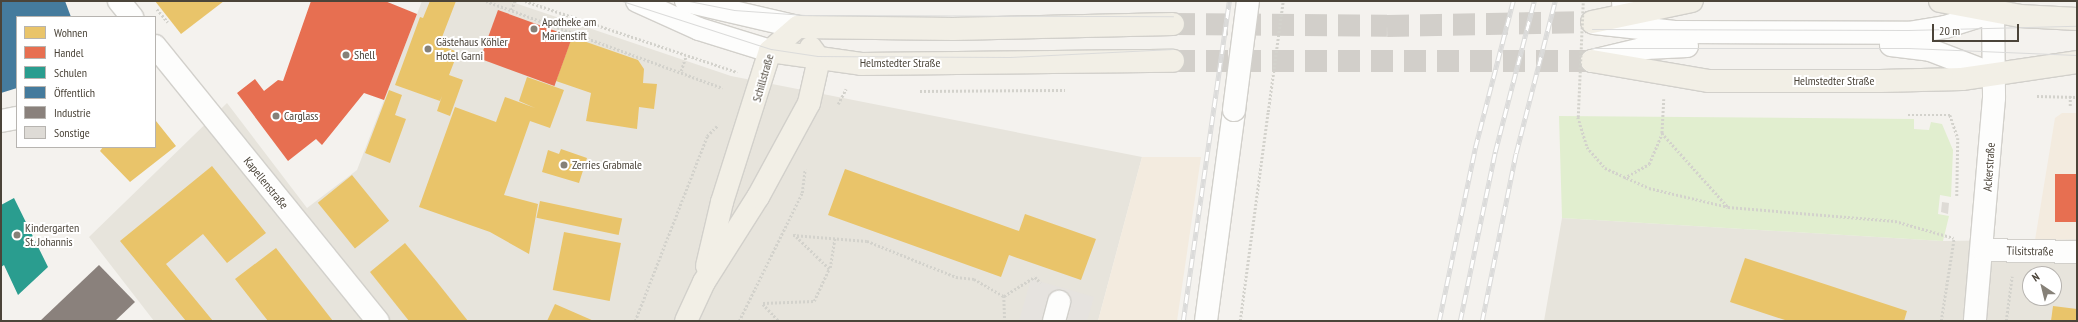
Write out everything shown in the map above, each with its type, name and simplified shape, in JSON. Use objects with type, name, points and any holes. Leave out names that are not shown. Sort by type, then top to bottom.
[{"type":"main road","points":[[1592,22],[1624,9],[1692,1]]},
{"type":"main road","points":[[1940,1],[1993,12],[2077,19]]},
{"type":"main road","points":[[798,27],[953,30],[1173,24]]},
{"type":"main road","points":[[798,27],[819,59]]},
{"type":"main road","name":"Schillstraße","points":[[704,282],[722,202],[770,51],[798,27]]},
{"type":"main road","name":"Helmstedter Straße","points":[[770,51],[861,64],[1173,61]]},
{"type":"main road","name":"Schillstraße","points":[[686,321],[704,282],[800,123],[811,97],[819,59]]},
{"type":"main road","name":"Helmstedter Straße","points":[[1592,61],[1709,81],[1924,80],[1993,74],[2077,62]]},
{"type":"street","points":[[119,1],[131,16]]},
{"type":"street","name":"Helmstedter Straße","points":[[637,1],[699,30],[770,51]]},
{"type":"street","points":[[1206,321],[1248,1]]},
{"type":"street","points":[[699,30],[698,2],[798,27]]},
{"type":"street","points":[[1592,22],[1675,32],[1908,33],[1945,27],[1993,12]]},
{"type":"street","name":"Ackerstraße","points":[[1975,321],[1983,250],[1993,74],[1993,12]]},
{"type":"street","points":[[1592,61],[1662,46],[1906,45],[1930,50],[1993,74]]},
{"type":"street","name":"Kapellenstraße","points":[[156,47],[378,321]]},
{"type":"street","points":[[1,121],[16,118]]},
{"type":"street","name":"Tilsitstraße","points":[[1983,250],[2077,252]]},
{"type":"path","points":[[486,1],[723,88]]},
{"type":"path","points":[[511,10],[515,1]]},
{"type":"path","points":[[525,1],[721,69],[740,72],[737,78]]},
{"type":"path","points":[[1240,321],[1283,1]]},
{"type":"path","points":[[1583,1],[1578,117],[1587,147],[1605,168],[1623,178],[1683,199],[1728,207],[1895,221],[1954,238]]},
{"type":"path","points":[[2070,96],[2070,106]]},
{"type":"path","points":[[1623,178],[1649,164],[1662,134],[1664,99]]},
{"type":"path","points":[[1908,115],[1950,115],[1958,138],[1957,198]]},
{"type":"path","points":[[635,321],[707,136],[721,117]]},
{"type":"path","points":[[1662,134],[1728,207]]},
{"type":"path","points":[[739,321],[802,193]]},
{"type":"path","points":[[1941,321],[1955,232]]},
{"type":"path","points":[[830,269],[793,235],[867,241],[956,277],[974,279],[1004,296]]},
{"type":"path","points":[[779,321],[763,303],[814,301],[830,269],[835,238]]},
{"type":"path","points":[[1004,296],[1035,277],[1056,311]]},
{"type":"path","points":[[1004,296],[1005,321]]},
{"type":"shaded area","points":[[422,1],[509,1],[731,76],[1142,157],[1098,321],[154,321],[89,237],[227,103],[307,208],[357,170]]},
{"type":"shaded area","points":[[2062,113],[2077,113],[2077,239],[2035,240],[2055,118]]},
{"type":"shaded area","points":[[1142,157],[1201,157],[1177,321],[1098,321]]},
{"type":"shaded area","points":[[1562,218],[1943,241],[2077,239],[2077,321],[1544,321]]},
{"type":"shaded area","points":[[1031,279],[1094,297],[1087,321],[1019,321]]},
{"type":"green space","points":[[1559,116],[1914,119],[1914,129],[1929,130],[1931,122],[1942,124],[1953,150],[1951,197],[1940,195],[1938,214],[1949,216],[1943,241],[1562,218]]},
{"type":"building: Wohnen","points":[[155,1],[224,1],[181,34]]},
{"type":"building: Wohnen","name":"Gästehaus Köhler Hotel Garni","points":[[430,1],[456,1],[439,45],[458,52],[449,75],[463,80],[450,116],[437,111],[442,96],[440,101],[395,85],[420,17],[423,18]]},
{"type":"building: Wohnen","points":[[572,37],[638,60],[644,69],[643,83],[657,84],[654,109],[639,107],[637,129],[586,121],[591,93],[556,81]]},
{"type":"building: Wohnen","points":[[527,77],[564,90],[550,128],[530,121],[504,195],[538,204],[529,254],[490,232],[419,207],[455,107],[496,122],[505,97],[535,108],[519,101]]},
{"type":"building: Wohnen","points":[[389,90],[402,95],[395,115],[406,119],[390,163],[365,153]]},
{"type":"building: Wohnen","points":[[156,121],[176,146],[130,182],[100,151],[102,148],[156,148]]},
{"type":"building: Wohnen","name":"Zerries Grabmale","points":[[561,149],[587,158],[579,183],[542,172],[548,150],[559,154]]},
{"type":"building: Wohnen","points":[[212,166],[266,233],[227,263],[203,234],[166,264],[213,321],[186,321],[120,241]]},
{"type":"building: Wohnen","points":[[845,169],[1019,231],[1025,214],[1096,239],[1081,280],[1009,255],[1001,277],[828,215]]},
{"type":"building: Wohnen","points":[[352,175],[389,221],[355,249],[318,203]]},
{"type":"building: Wohnen","points":[[540,201],[622,218],[619,235],[536,218]]},
{"type":"building: Wohnen","points":[[564,232],[621,243],[610,301],[553,290]]},
{"type":"building: Wohnen","points":[[405,243],[468,321],[409,321],[370,272]]},
{"type":"building: Wohnen","points":[[276,248],[333,321],[268,321],[235,279]]},
{"type":"building: Wohnen","points":[[1745,258],[1907,311],[1904,321],[1788,321],[1730,302]]},
{"type":"building: Wohnen","points":[[555,304],[594,321],[547,321]]},
{"type":"building: Wohnen","points":[[2053,306],[2077,309],[2077,321],[2051,321]]},
{"type":"building: Handel","name":"Shell","points":[[311,1],[385,1],[417,14],[384,100],[364,93],[322,145],[316,139],[288,161],[237,93],[255,79],[264,91],[278,80],[283,81]]},
{"type":"building: Handel","points":[[498,10],[572,37],[554,86],[480,59]]},
{"type":"building: Handel","points":[[2055,174],[2077,174],[2077,222],[2055,222]]},
{"type":"building: Schulen","name":"Kindergarten St. Johannis","points":[[14,198],[48,267],[18,295],[4,265],[1,267],[1,205]]},
{"type":"building: Öffentlich","points":[[1,1],[65,1],[71,16],[16,16],[16,88],[1,93]]},
{"type":"building: Industrie","points":[[99,265],[135,302],[115,321],[40,321]]},
{"type":"building: Sonstige","points":[[1942,202],[1949,203],[1948,214],[1941,212]]},
{"type":"tunnel","points":[[1173,24],[1387,26],[1592,22]]},
{"type":"tunnel","points":[[1173,61],[1592,61]]},
{"type":"tram line","points":[[622,1],[771,49],[817,56],[1010,57],[1173,49]]},
{"type":"tram line","points":[[689,1],[734,10],[805,15],[1173,16]]},
{"type":"tram line","points":[[1592,29],[1908,30],[2077,26]]},
{"type":"tram line","points":[[1592,48],[1908,48],[2077,55]]},
{"type":"railway","points":[[1183,321],[1229,1]]},
{"type":"railway","points":[[1439,321],[1475,148],[1513,1]]},
{"type":"railway","points":[[1460,321],[1495,152],[1534,1]]},
{"type":"railway","points":[[1482,321],[1516,153],[1555,1]]},
{"type":"place","name":"Apotheke am Marienstift","points":[[534,29]]},
{"type":"place","name":"Gästehaus Köhler Hotel Garni","points":[[428,49]]},
{"type":"place","name":"Shell","points":[[346,55]]},
{"type":"place","name":"Carglass","points":[[276,116]]},
{"type":"place","name":"Zerries Grabmale","points":[[564,165]]},
{"type":"place","name":"Kindergarten St. Johannis","points":[[17,235]]}]
